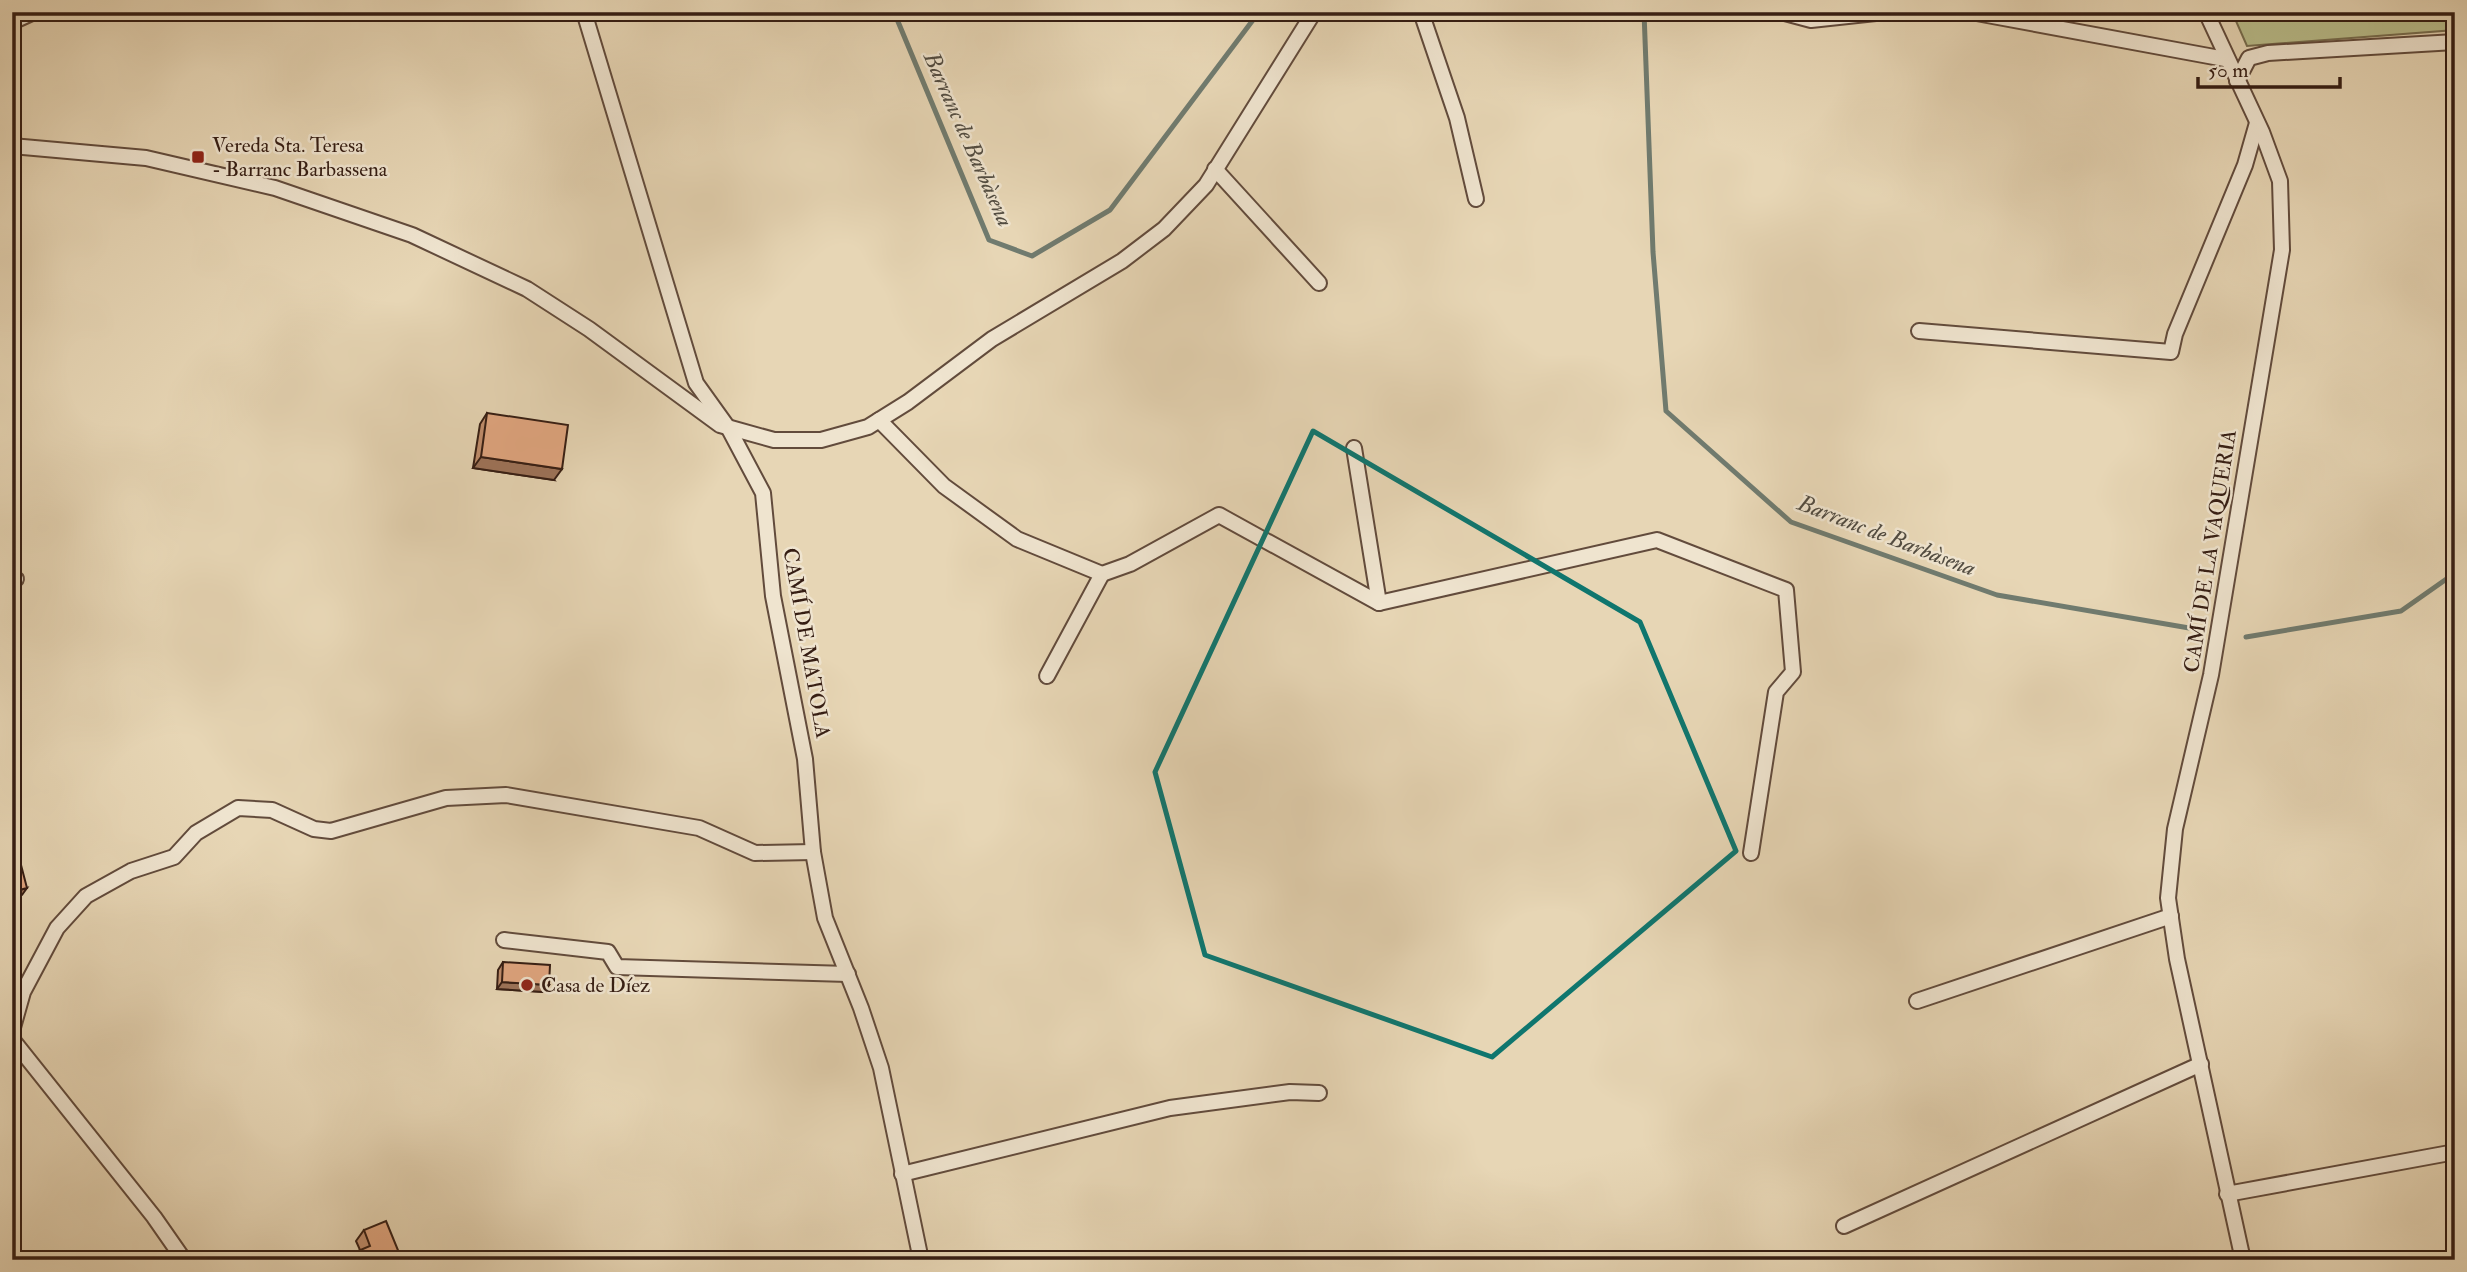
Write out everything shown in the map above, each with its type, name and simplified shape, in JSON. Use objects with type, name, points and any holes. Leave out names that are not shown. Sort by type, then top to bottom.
[{"type":"street","points":[[12,22],[34,12]]},
{"type":"street","name":"CAMÍ DE MATOLA","points":[[584,12],[696,383],[729,429],[763,493],[773,596],[805,759],[813,852],[825,918],[881,1068],[921,1260]]},
{"type":"street","points":[[12,146],[146,158],[275,188],[412,235],[527,289],[589,329],[729,429],[774,440],[821,440],[868,427],[908,402],[992,339],[1122,261],[1164,229],[1206,185],[1314,12]]},
{"type":"street","points":[[1421,12],[1457,118],[1476,198]]},
{"type":"street","points":[[1781,12],[1811,20],[1885,12]]},
{"type":"street","points":[[1971,12],[2225,59]]},
{"type":"street","name":"CAMÍ DE LA VAQUERIA","points":[[2206,12],[2225,59],[2257,123],[2280,181],[2282,250],[2211,675],[2175,829],[2168,898],[2177,959],[2243,1260]]},
{"type":"street","points":[[2237,81],[2249,58],[2268,53],[2455,42]]},
{"type":"street","points":[[1919,331],[2171,352],[2175,334],[2245,165],[2257,123]]},
{"type":"street","points":[[1215,169],[1319,284]]},
{"type":"street","points":[[879,420],[944,486],[1017,539],[1102,574]]},
{"type":"street","points":[[1354,448],[1379,603]]},
{"type":"street","points":[[1047,676],[1102,574],[1130,564],[1219,515],[1379,603],[1657,540],[1786,590],[1793,671],[1776,692],[1751,853]]},
{"type":"street","points":[[12,1031],[23,992],[52,939],[86,896],[131,871],[174,857],[196,833],[238,808],[272,810],[314,829],[331,831],[446,799],[506,795],[699,828],[755,853],[813,852]]},
{"type":"street","points":[[1917,1001],[2171,916]]},
{"type":"street","points":[[504,940],[608,952],[617,967],[848,974]]},
{"type":"street","points":[[12,1039],[154,1217],[184,1260]]},
{"type":"street","points":[[1844,1226],[2201,1064]]},
{"type":"street","points":[[902,1174],[1170,1108],[1290,1091],[1319,1093]]},
{"type":"street","points":[[2227,1194],[2455,1152]]},
{"type":"highlighted area","points":[[1313,431],[1640,622],[1736,851],[1492,1057],[1205,955],[1155,772]]},
{"type":"green space","points":[[2232,12],[2455,12],[2455,30],[2247,46]]},
{"type":"building","points":[[487,413],[568,425],[562,469],[481,457]]},
{"type":"building","points":[[21,865],[27,888],[12,892],[12,867]]},
{"type":"building","points":[[503,962],[550,965],[549,985],[502,982]]},
{"type":"building","points":[[386,1221],[402,1260],[337,1260],[370,1246],[364,1230]]},
{"type":"waterway","name":"Barranc de Barbàsena","points":[[894,12],[989,240],[1032,256],[1110,210],[1259,12]]},
{"type":"waterway","name":"Barranc de Barbàsena","points":[[1644,12],[1653,252],[1666,411],[1791,522],[1997,595],[2195,629]]},
{"type":"waterway","name":"Barranc de Barbàsena","points":[[2246,637],[2401,611],[2455,573]]},
{"type":"place","name":"Vereda Sta. Teresa - Barranc Barbassena","points":[[198,157]]},
{"type":"place","name":"Casa de Díez","points":[[527,985]]}]
